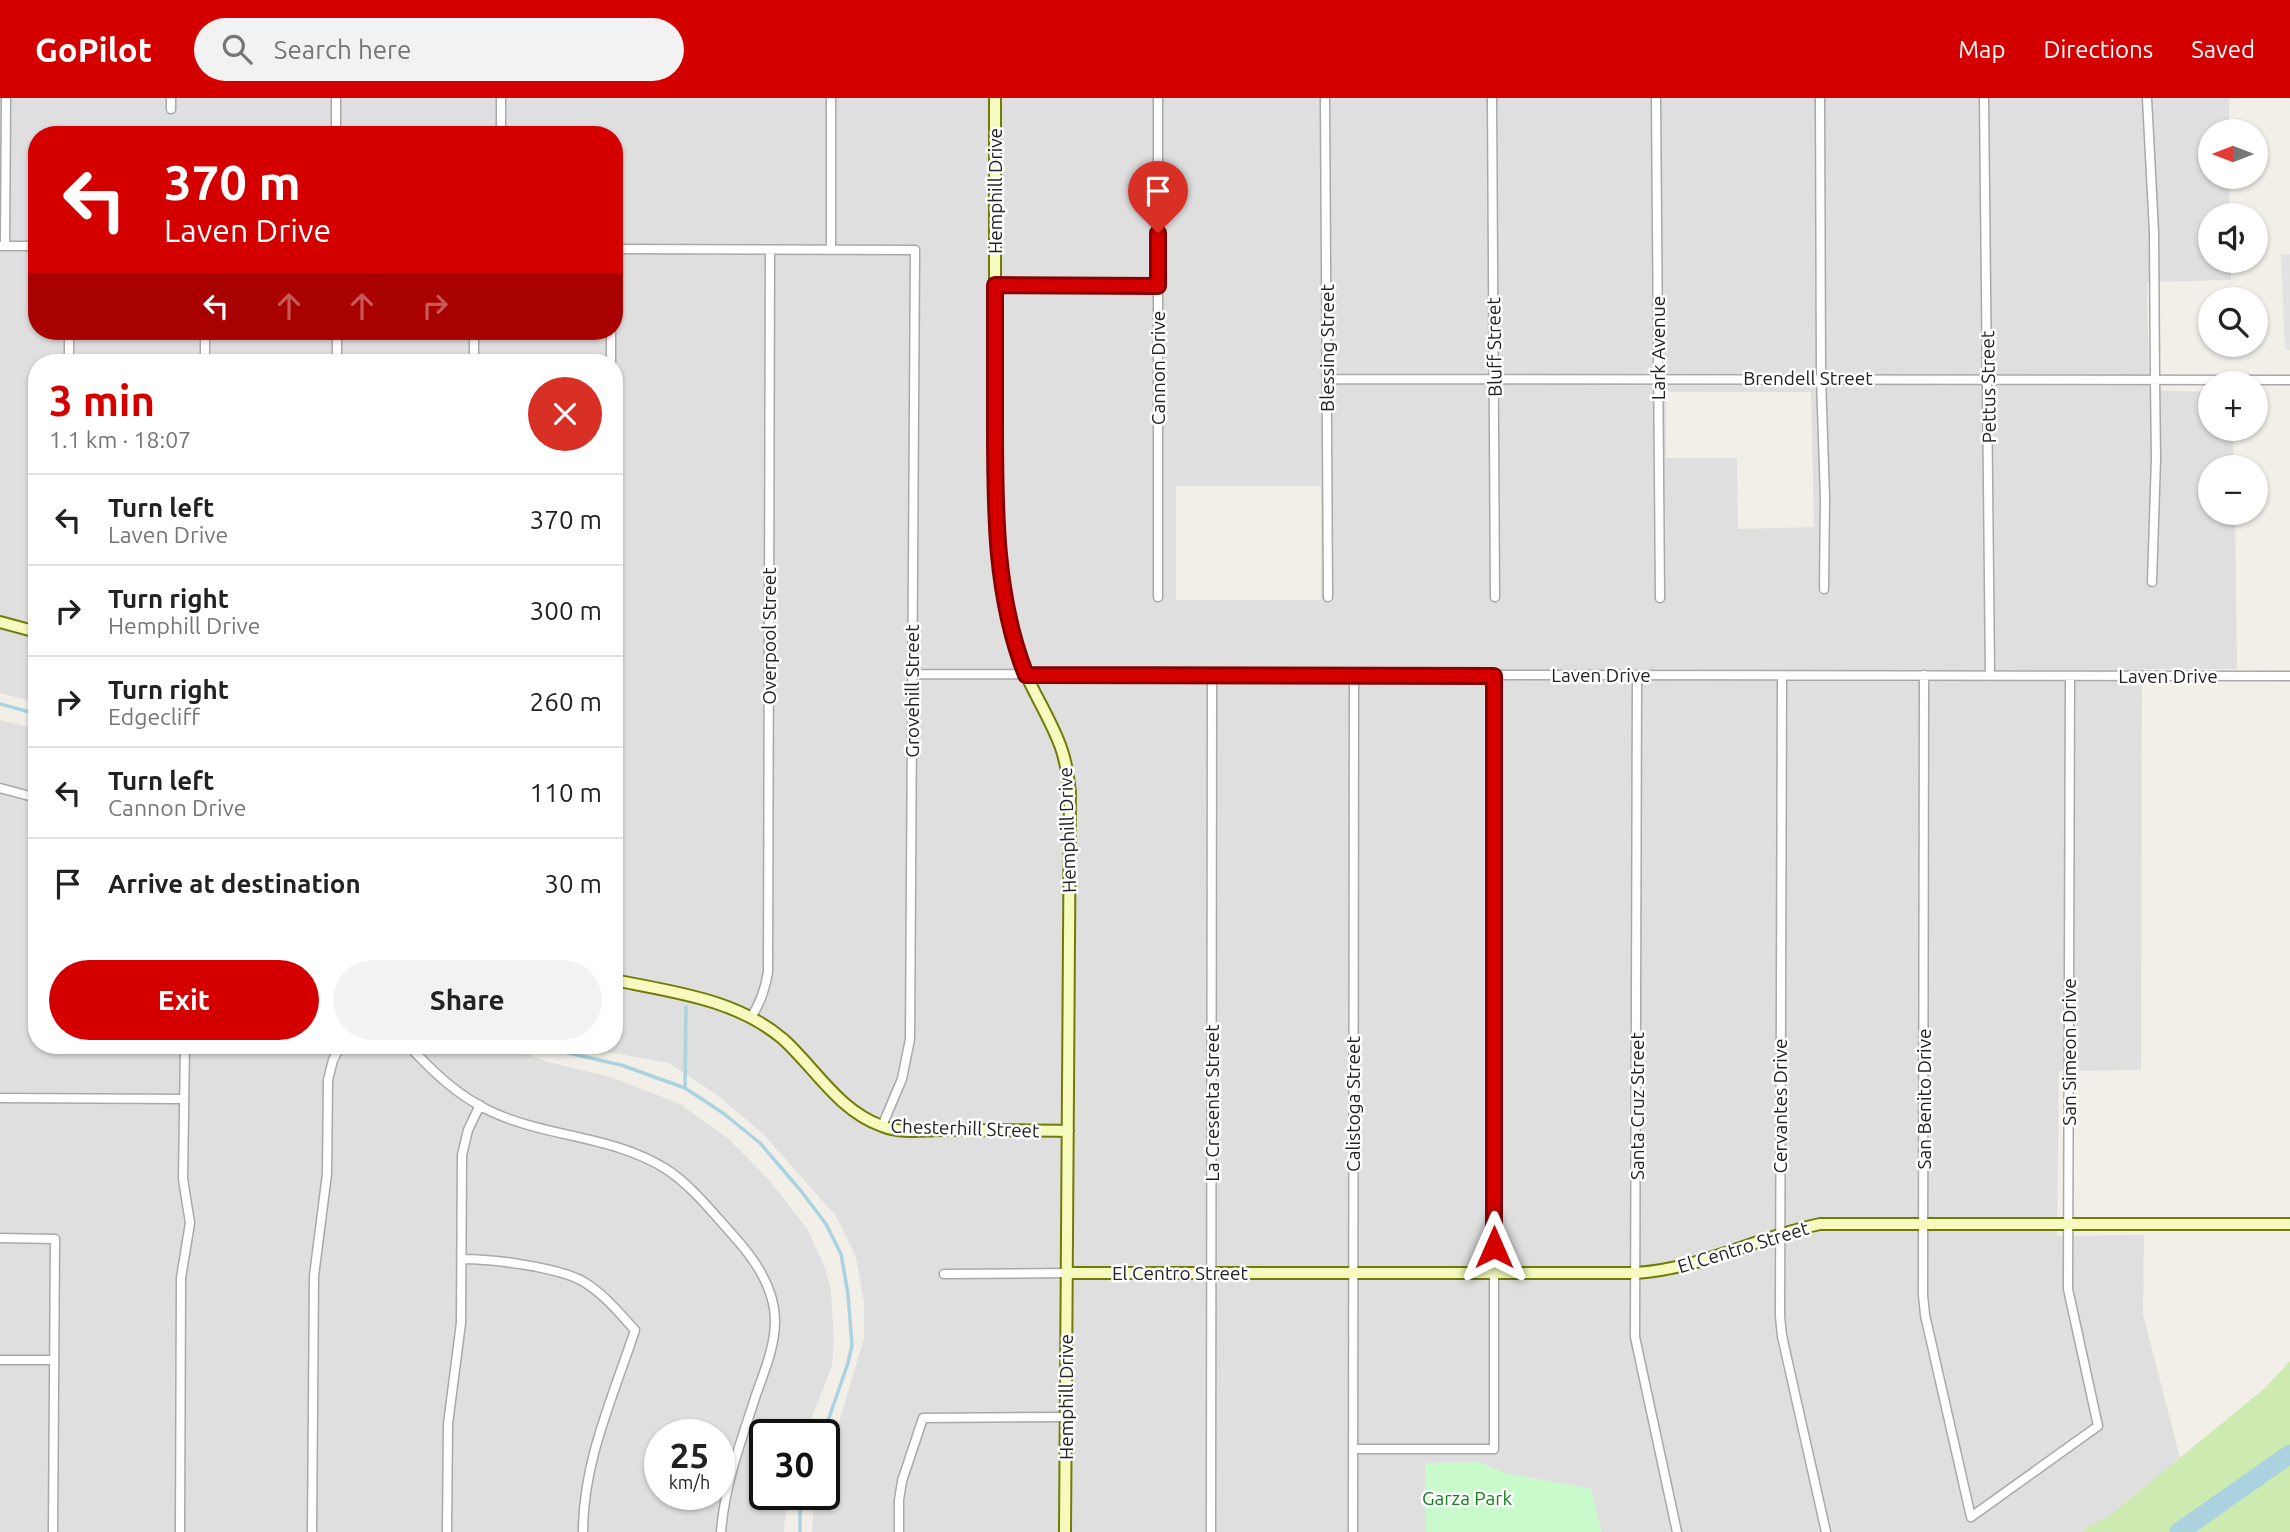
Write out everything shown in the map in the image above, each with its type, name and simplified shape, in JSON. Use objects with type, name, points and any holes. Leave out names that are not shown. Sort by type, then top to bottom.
[{"type":"street","points":[[6,98],[3,246],[28,246]]},
{"type":"street","points":[[171,98],[171,109]]},
{"type":"street","points":[[336,98],[336,126]]},
{"type":"street","points":[[501,98],[501,126]]},
{"type":"street","points":[[623,250],[831,250],[831,98]]},
{"type":"street","name":"Hemphill Drive","points":[[995,98],[995,505],[1000,558],[1017,652],[1060,744],[1067,767],[1070,792],[1065,1532]]},
{"type":"street","name":"Cannon Drive","points":[[1158,98],[1158,597]]},
{"type":"street","name":"Blessing Street","points":[[1325,98],[1328,597]]},
{"type":"street","name":"Bluff Street","points":[[1492,98],[1495,597]]},
{"type":"street","name":"Lark Avenue","points":[[1656,98],[1660,598]]},
{"type":"street","points":[[1820,98],[1824,589]]},
{"type":"street","name":"Pettus Street","points":[[1984,98],[1990,675]]},
{"type":"street","points":[[2147,98],[2154,232],[2152,582]]},
{"type":"street","name":"Overpool Street","points":[[751,1017],[762,998],[768,972],[770,250]]},
{"type":"street","name":"Grovehill Street","points":[[831,250],[915,250],[910,1039],[902,1079],[882,1126]]},
{"type":"street","points":[[995,285],[1158,286]]},
{"type":"street","name":"Brendell Street","points":[[1327,379],[2290,380]]},
{"type":"street","points":[[0,622],[28,630]]},
{"type":"street","name":"Laven Drive","points":[[912,674],[2290,676]]},
{"type":"street","name":"La Cresenta Street","points":[[1212,675],[1212,1532]]},
{"type":"street","name":"Calistoga Street","points":[[1353,1532],[1354,675]]},
{"type":"street","name":"Santa Cruz Street","points":[[1637,675],[1636,1344],[1677,1532]]},
{"type":"street","name":"San Benito Drive","points":[[1924,675],[1925,1315],[1971,1517],[2098,1426]]},
{"type":"street","points":[[1353,1449],[1494,1449],[1494,676]]},
{"type":"street","name":"Cervantes Drive","points":[[1782,676],[1780,1316],[1782,1336],[1826,1532]]},
{"type":"street","name":"San Simeon Drive","points":[[2070,676],[2068,1289],[2098,1426]]},
{"type":"street","points":[[0,788],[28,796]]},
{"type":"street","name":"Chesterhill Street","points":[[623,983],[722,1004],[751,1017],[782,1039],[842,1102],[865,1119],[882,1126],[911,1130],[1068,1130]]},
{"type":"street","points":[[180,1532],[181,1278],[190,1223],[183,1179],[184,1054]]},
{"type":"street","points":[[312,1532],[314,1276],[327,1174],[328,1080],[336,1054]]},
{"type":"street","points":[[417,1054],[440,1078],[480,1105],[514,1121],[607,1143],[644,1157],[668,1170],[686,1185],[744,1248],[763,1276],[774,1309],[774,1337],[728,1478],[721,1532]]},
{"type":"street","points":[[0,1098],[184,1099]]},
{"type":"street","points":[[447,1532],[448,1424],[459,1348],[463,1155],[468,1130],[480,1105]]},
{"type":"street","name":"El Centro Street","points":[[944,1273],[1635,1273],[1660,1271],[1699,1262],[1781,1234],[1820,1224],[2290,1224]]},
{"type":"street","points":[[0,1238],[54,1239],[53,1532]]},
{"type":"street","points":[[462,1259],[495,1260],[575,1278],[600,1293],[635,1330],[590,1463],[585,1490],[583,1532]]},
{"type":"street","points":[[0,1360],[54,1360]]},
{"type":"street","points":[[899,1532],[900,1490],[923,1418],[1066,1417]]},
{"type":"shaded area","points":[[0,98],[2229,98],[2229,119],[2198,119],[2198,189],[2229,189],[2230,203],[2198,203],[2198,273],[2231,273],[2231,280],[2147,282],[2149,390],[2198,392],[2198,441],[2233,441],[2234,455],[2198,455],[2198,525],[2235,525],[2237,669],[2142,669],[2141,1070],[2059,1071],[2057,1236],[2144,1235],[2143,1314],[2180,1458],[2109,1516],[2079,1532],[1601,1532],[1591,1489],[1504,1473],[1479,1462],[1425,1463],[1426,1532],[812,1532],[814,1510],[840,1510],[840,1419],[864,1338],[864,1303],[856,1257],[836,1216],[763,1134],[717,1095],[669,1063],[620,1054],[623,1054],[623,354],[28,354],[28,701],[0,693]],"holes":[[[1666,392],[1811,392],[1814,527],[1738,529],[1737,458],[1666,458]],[[1176,486],[1321,486],[1321,600],[1176,600]]]},
{"type":"shaded area","points":[[2281,254],[2290,254],[2290,350],[2285,350]]},
{"type":"shaded area","points":[[0,720],[28,727],[28,1054],[527,1054],[548,1062],[611,1077],[680,1104],[730,1140],[769,1180],[808,1230],[825,1268],[831,1291],[834,1340],[832,1366],[811,1419],[749,1419],[749,1510],[786,1510],[784,1532],[0,1532]]},
{"type":"green space","points":[[2290,1361],[2290,1532],[2079,1532],[2109,1516],[2265,1388]]},
{"type":"green space","name":"Garza Park","points":[[1479,1462],[1504,1473],[1591,1489],[1601,1532],[1426,1532],[1425,1463]]},
{"type":"waterway","points":[[0,704],[28,712]]},
{"type":"waterway","points":[[686,1007],[685,1088],[723,1113],[760,1143],[826,1224],[841,1254],[848,1294],[852,1345],[829,1419]]},
{"type":"waterway","points":[[573,1054],[621,1065],[685,1088]]},
{"type":"waterway","points":[[2179,1532],[2290,1454]]},
{"type":"waterway","points":[[800,1510],[800,1532]]},
{"type":"route","points":[[1158,233],[1158,286],[995,285],[995,505],[1000,558],[1017,652],[1026,675],[1494,676],[1494,1247]]}]
